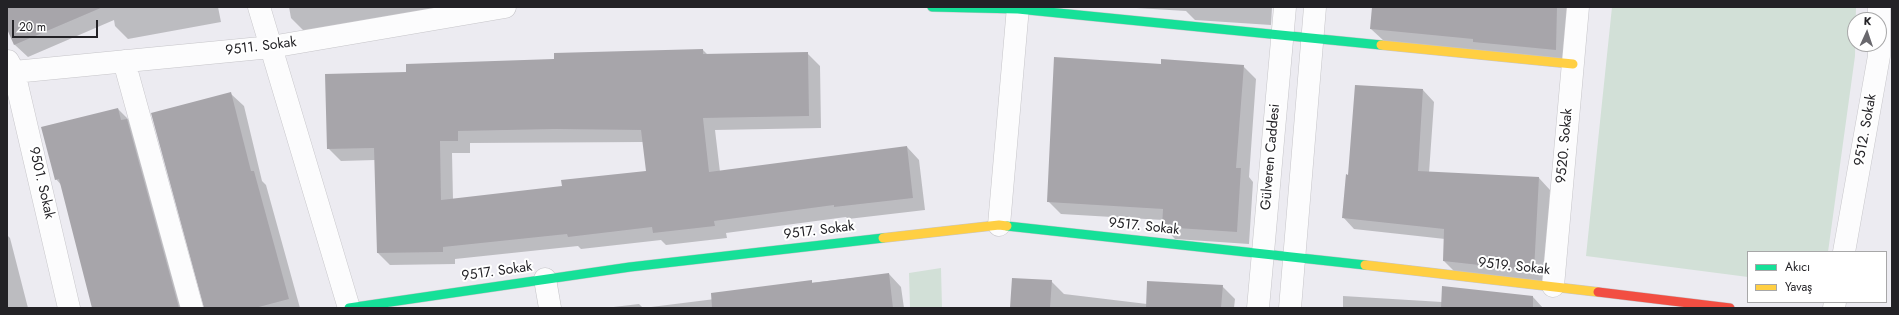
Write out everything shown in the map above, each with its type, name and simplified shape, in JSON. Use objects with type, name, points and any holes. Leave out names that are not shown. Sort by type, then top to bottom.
[{"type":"street","points":[[259,7],[349,308]]},
{"type":"street","name":"9511. Sokak","points":[[11,66],[124,61],[271,47],[505,7]]},
{"type":"street","points":[[932,7],[1018,8],[1282,36],[1573,64]]},
{"type":"street","name":"Gülveren Caddesi","points":[[1258,308],[1285,7]]},
{"type":"street","points":[[1290,308],[1315,7]]},
{"type":"street","name":"9520. Sokak","points":[[1553,286],[1578,7]]},
{"type":"street","name":"9512. Sokak","points":[[1844,251],[1886,56],[1879,7]]},
{"type":"street","points":[[999,225],[1018,8]]},
{"type":"street","points":[[124,61],[192,308]]},
{"type":"street","name":"9501. Sokak","points":[[11,66],[69,308]]},
{"type":"street","name":"9517. Sokak","points":[[349,308],[630,267],[999,225],[1294,257]]},
{"type":"street","name":"9519. Sokak","points":[[1294,257],[1553,286],[1730,308]]},
{"type":"street","points":[[545,279],[550,308]]},
{"type":"shaded area","points":[[1612,7],[1856,7],[1856,12],[1847,12],[1847,52],[1855,52],[1855,56],[1828,251],[1747,251],[1747,277],[1586,256]]},
{"type":"shaded area","points":[[941,268],[942,308],[910,308],[909,273]]},
{"type":"building","points":[[7,7],[103,7],[14,45],[7,29]]},
{"type":"building","points":[[1372,7],[1557,7],[1556,50],[1473,42],[1473,39],[1370,29]]},
{"type":"building","points":[[703,49],[703,54],[808,52],[809,116],[703,118],[709,172],[907,146],[913,198],[834,207],[834,205],[714,221],[715,226],[653,233],[652,227],[568,237],[567,234],[443,247],[443,252],[377,253],[374,148],[327,149],[325,74],[406,72],[406,64],[554,59],[554,53]],"holes":[[[555,129],[641,130],[646,171],[561,180],[562,186],[441,200],[440,141],[458,141],[458,131]]]},
{"type":"building","points":[[1054,57],[1161,64],[1161,59],[1244,65],[1236,168],[1241,168],[1237,232],[1162,227],[1163,209],[1047,202]]},
{"type":"building","points":[[1355,85],[1423,89],[1418,171],[1539,177],[1534,271],[1443,261],[1444,229],[1342,218],[1346,174],[1348,175]]},
{"type":"building","points":[[231,92],[251,171],[254,171],[289,299],[255,308],[204,308],[151,113]]},
{"type":"building","points":[[118,108],[121,120],[127,119],[179,308],[92,308],[59,179],[55,180],[41,127]]},
{"type":"building","points":[[889,273],[893,308],[712,308],[711,293],[812,280],[812,283]]},
{"type":"building","points":[[1012,278],[1052,280],[1050,308],[1010,308]]},
{"type":"building","points":[[1147,281],[1223,285],[1221,308],[1146,308]]},
{"type":"building","points":[[1442,286],[1533,296],[1533,308],[1441,308]]},
{"type":"traffic: fast","points":[[932,7],[1018,9],[1381,45]]},
{"type":"traffic: fast","points":[[1007,226],[1365,265]]},
{"type":"traffic: fast","points":[[349,308],[630,267],[883,238]]},
{"type":"traffic: slow","points":[[1381,45],[1573,64]]},
{"type":"traffic: slow","points":[[883,238],[999,225],[1007,226]]},
{"type":"traffic: slow","points":[[1365,265],[1598,292]]},
{"type":"traffic: jam","points":[[1598,292],[1730,308]]}]
